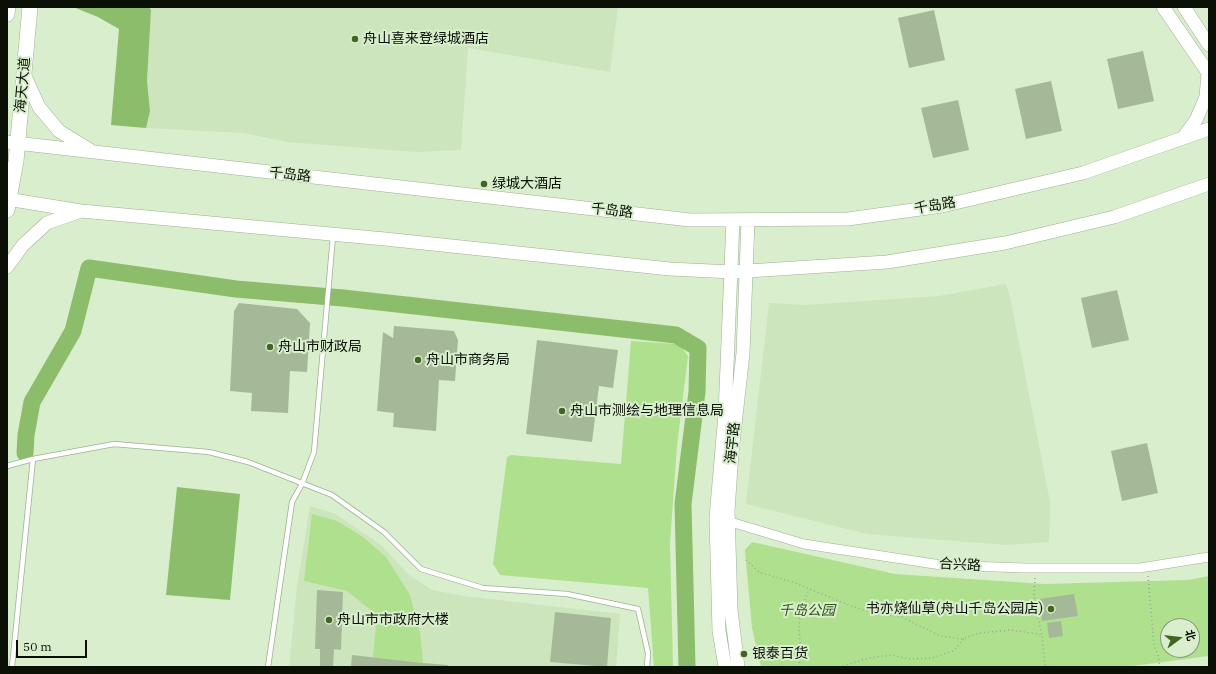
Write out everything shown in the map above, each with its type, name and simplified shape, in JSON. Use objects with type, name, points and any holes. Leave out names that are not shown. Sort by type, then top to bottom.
[{"type":"main road","points":[[7,14],[8,7]]},
{"type":"main road","name":"海天大道","points":[[7,203],[16,161],[12,143],[24,74],[30,7]]},
{"type":"street","points":[[1163,7],[1209,74],[1206,97],[1196,120],[1183,138]]},
{"type":"street","points":[[1184,7],[1209,45]]},
{"type":"street","points":[[24,74],[39,107],[59,131],[93,152]]},
{"type":"street","name":"千岛路","points":[[12,143],[690,220],[848,219],[942,206],[1083,173],[1209,129]]},
{"type":"street","points":[[7,203],[670,269],[732,272],[887,262],[1005,243],[1114,217],[1209,184]]},
{"type":"street","points":[[7,266],[24,245],[47,222],[81,211]]},
{"type":"street","name":"海宇路","points":[[725,667],[719,631],[725,414],[733,220]]},
{"type":"street","name":"海宇路","points":[[738,667],[722,519],[732,452],[743,353],[748,220]]},
{"type":"street","name":"合兴路","points":[[722,519],[804,544],[941,565],[1034,568],[1140,568],[1209,557]]},
{"type":"lane","points":[[268,667],[292,502],[302,484],[314,452],[333,235]]},
{"type":"lane","points":[[7,466],[33,459],[114,444],[209,452],[248,462],[332,495],[384,532],[421,569],[483,588],[567,594],[638,609],[648,653],[647,667]]},
{"type":"lane","points":[[12,667],[33,459]]},
{"type":"path","points":[[746,560],[759,572],[795,583],[854,607],[878,614],[902,617],[940,636],[961,639],[979,633],[1012,630],[1042,635]]},
{"type":"path","points":[[1147,567],[1154,645],[1158,655],[1160,667]]},
{"type":"path","points":[[1034,568],[1034,595],[1042,635],[1045,667]]},
{"type":"path","points":[[799,667],[801,652],[799,630],[800,614],[809,589]]},
{"type":"path","points":[[839,667],[870,658],[891,655],[909,659],[932,658],[953,651],[966,637]]},
{"type":"shaded area","points":[[73,7],[149,7],[151,10],[147,81],[150,111],[146,128],[111,125],[119,29],[98,17]]},
{"type":"shaded area","name":"舟山喜来登绿城酒店","points":[[149,7],[618,7],[610,72],[468,48],[461,150],[416,152],[287,142],[244,133],[146,128],[150,111],[147,81],[151,10]]},
{"type":"shaded area","points":[[1006,284],[1010,297],[1050,502],[1049,542],[1007,545],[867,534],[746,504],[769,303],[805,305],[939,296]]},
{"type":"shaded area","points":[[177,487],[240,494],[230,600],[166,595]]},
{"type":"shaded area","points":[[310,506],[336,514],[382,546],[409,575],[432,590],[464,596],[620,614],[616,667],[289,667],[297,587]]},
{"type":"green space","points":[[631,341],[679,344],[688,356],[677,446],[670,543],[673,667],[654,667],[648,588],[500,575],[493,564],[507,457],[511,455],[621,464]]},
{"type":"green space","points":[[312,514],[337,521],[363,537],[386,557],[410,595],[420,632],[423,663],[373,657],[377,617],[372,611],[347,591],[304,581]]},
{"type":"green space","name":"千岛公园","points":[[752,542],[895,574],[1045,584],[1188,580],[1209,576],[1209,656],[1200,657],[1200,618],[1160,618],[1160,658],[1194,658],[1125,667],[761,667],[752,628],[745,550]]},
{"type":"building","points":[[934,10],[945,60],[909,68],[898,18]]},
{"type":"building","points":[[1143,51],[1154,101],[1118,109],[1107,59]]},
{"type":"building","points":[[1051,81],[1062,131],[1026,139],[1015,89]]},
{"type":"building","points":[[958,100],[969,150],[933,158],[921,108]]},
{"type":"building","points":[[1117,290],[1129,340],[1092,348],[1081,298]]},
{"type":"building","name":"舟山市财政局","points":[[239,303],[297,309],[310,323],[307,372],[290,371],[288,413],[251,411],[252,393],[230,391],[234,311]]},
{"type":"building","name":"舟山市商务局","points":[[394,326],[454,331],[458,340],[455,381],[439,380],[436,431],[393,427],[394,413],[377,411],[383,332],[393,338]]},
{"type":"building","name":"舟山市测绘与地理信息局","points":[[537,340],[618,350],[613,388],[599,386],[592,442],[526,434]]},
{"type":"building","points":[[1147,443],[1158,493],[1122,501],[1111,451]]},
{"type":"building","name":"舟山市市政府大楼","points":[[317,590],[343,592],[341,650],[334,649],[333,667],[320,667],[320,649],[315,649]]},
{"type":"building","points":[[1074,594],[1078,616],[1042,621],[1039,599]]},
{"type":"building","points":[[555,612],[611,618],[607,667],[550,662]]},
{"type":"building","points":[[1061,621],[1063,636],[1049,638],[1047,623]]},
{"type":"building","points":[[352,655],[448,665],[448,667],[351,667]]},
{"type":"waterway","points":[[25,453],[26,435],[32,402],[73,331],[89,268],[236,289],[343,298],[676,335],[698,348],[697,392],[683,504],[687,667]]},
{"type":"place","name":"舟山喜来登绿城酒店","points":[[355,39]]},
{"type":"place","name":"绿城大酒店","points":[[484,184]]},
{"type":"place","name":"舟山市财政局","points":[[270,347]]},
{"type":"place","name":"舟山市商务局","points":[[418,360]]},
{"type":"place","name":"舟山市测绘与地理信息局","points":[[562,411]]},
{"type":"place","name":"书亦烧仙草(舟山千岛公园店)","points":[[1051,609]]},
{"type":"place","name":"舟山市市政府大楼","points":[[329,620]]},
{"type":"place","name":"银泰百货","points":[[744,654]]}]
